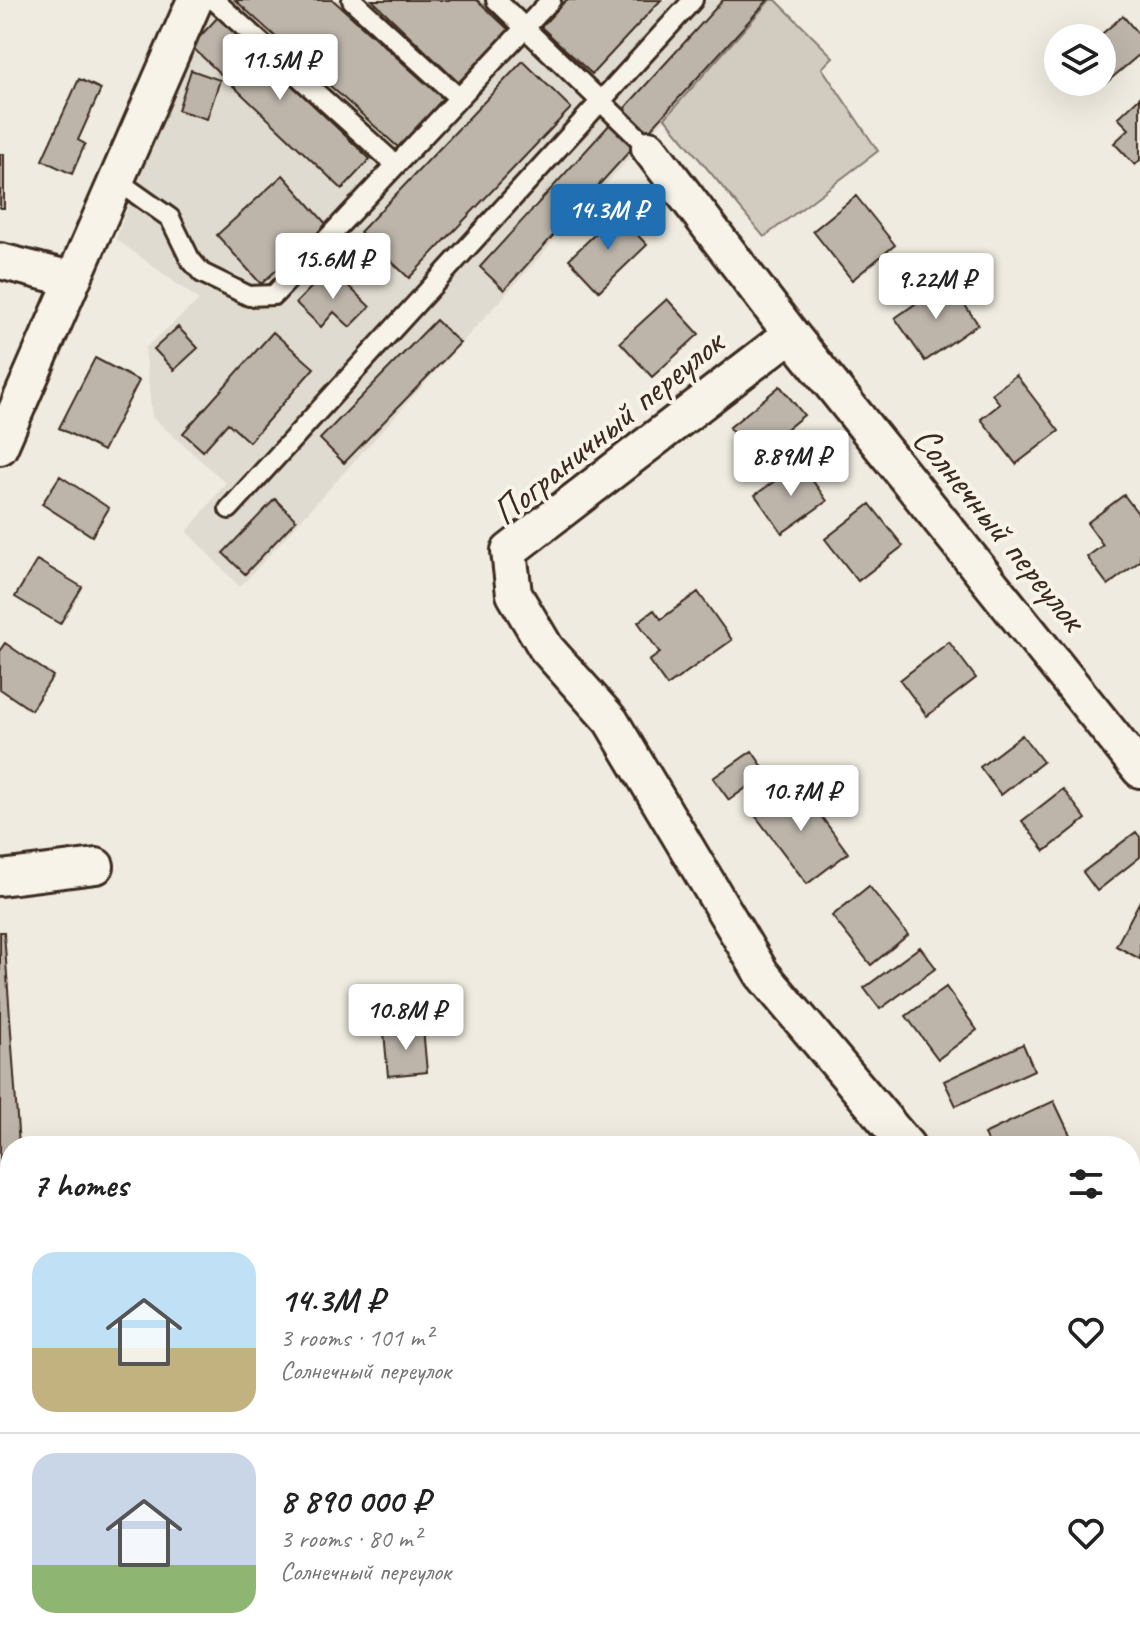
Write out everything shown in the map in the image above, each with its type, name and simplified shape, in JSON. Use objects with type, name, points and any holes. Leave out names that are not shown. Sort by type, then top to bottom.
[{"type":"street","points":[[0,447],[195,0]]},
{"type":"street","name":"Солнечный переулок","points":[[649,148],[791,334],[1140,770]]},
{"type":"street","points":[[0,261],[71,279]]},
{"type":"street","name":"Пограничный переулок","points":[[791,334],[509,551],[514,594],[546,648],[611,721],[762,974],[899,1136]]},
{"type":"street","points":[[0,878],[96,866]]},
{"type":"lane","points":[[214,0],[396,165]]},
{"type":"lane","points":[[352,0],[459,98]]},
{"type":"lane","points":[[496,0],[601,98],[649,148]]},
{"type":"lane","points":[[115,179],[170,218],[190,259],[202,273],[249,296],[274,295],[551,0]]},
{"type":"lane","points":[[229,509],[693,0]]},
{"type":"shaded area","points":[[203,0],[773,0],[240,587],[187,532],[226,483],[152,417],[145,348],[199,300],[116,239]]},
{"type":"shaded area","points":[[770,0],[776,0],[833,57],[822,68],[878,151],[764,237],[665,118]]},
{"type":"building","points":[[235,0],[333,0],[443,99],[399,148]]},
{"type":"building","points":[[372,0],[477,0],[509,30],[459,83]]},
{"type":"building","points":[[566,0],[661,0],[592,74],[541,27]]},
{"type":"building","points":[[723,0],[768,0],[648,132],[624,109]]},
{"type":"building","points":[[219,16],[370,159],[342,189],[191,46]]},
{"type":"building","points":[[1123,16],[1140,36],[1140,54],[1116,74],[1116,24],[1114,24]]},
{"type":"building","points":[[523,61],[571,108],[409,278],[360,232]]},
{"type":"building","points":[[191,70],[220,80],[207,119],[178,110]]},
{"type":"building","points":[[79,79],[101,89],[78,140],[85,144],[72,174],[42,160]]},
{"type":"building","points":[[1140,97],[1140,160],[1135,165],[1114,143],[1129,129],[1118,118]]},
{"type":"building","points":[[612,122],[636,144],[504,290],[480,267]]},
{"type":"building","points":[[0,154],[4,154],[4,208],[0,208]]},
{"type":"building","points":[[283,175],[327,225],[261,284],[217,235]]},
{"type":"building","points":[[856,196],[895,245],[852,280],[813,231]]},
{"type":"building","points":[[617,213],[647,245],[599,291],[569,259]]},
{"type":"building","points":[[330,268],[370,307],[350,327],[334,312],[321,327],[296,303]]},
{"type":"building","points":[[948,281],[978,324],[925,361],[895,318]]},
{"type":"building","points":[[667,299],[699,334],[652,377],[620,342]]},
{"type":"building","points":[[436,320],[460,343],[344,463],[320,439]]},
{"type":"building","points":[[178,327],[198,348],[174,370],[154,349]]},
{"type":"building","points":[[273,332],[314,368],[249,442],[228,423],[203,451],[183,433]]},
{"type":"building","points":[[95,358],[139,381],[103,451],[59,428]]},
{"type":"building","points":[[1016,375],[1059,431],[1016,464],[981,419],[1000,404],[992,394]]},
{"type":"building","points":[[780,386],[804,415],[752,457],[729,428]]},
{"type":"building","points":[[800,463],[827,501],[782,533],[755,495]]},
{"type":"building","points":[[60,476],[109,508],[92,536],[42,504]]},
{"type":"building","points":[[1124,495],[1140,516],[1140,561],[1108,585],[1087,557],[1103,545],[1087,523]]},
{"type":"building","points":[[275,499],[296,520],[245,574],[223,553]]},
{"type":"building","points":[[870,504],[903,546],[858,581],[825,539]]},
{"type":"building","points":[[37,560],[82,587],[60,624],[15,597]]},
{"type":"building","points":[[698,592],[732,640],[667,686],[649,661],[660,653],[638,622],[654,610],[661,619]]},
{"type":"building","points":[[949,642],[976,678],[927,716],[900,680]]},
{"type":"building","points":[[5,643],[53,676],[31,710],[0,689],[0,650]]},
{"type":"building","points":[[1022,735],[1043,762],[1001,795],[980,767]]},
{"type":"building","points":[[752,751],[767,773],[729,800],[713,778]]},
{"type":"building","points":[[796,782],[848,853],[807,884],[754,814]]},
{"type":"building","points":[[1063,789],[1086,819],[1045,851],[1022,821]]},
{"type":"building","points":[[1136,832],[1140,837],[1140,857],[1097,891],[1083,872]]},
{"type":"building","points":[[869,886],[908,935],[871,965],[832,916]]},
{"type":"building","points":[[1140,901],[1140,959],[1116,946]]},
{"type":"building","points":[[0,932],[4,932],[18,1136],[0,1136]]},
{"type":"building","points":[[920,947],[936,968],[880,1009],[864,988]]},
{"type":"building","points":[[946,987],[977,1030],[938,1059],[906,1016]]},
{"type":"building","points":[[423,1028],[427,1072],[388,1076],[384,1032]]},
{"type":"building","points":[[1023,1044],[1034,1070],[956,1106],[944,1081]]},
{"type":"building","points":[[1054,1101],[1071,1136],[985,1136]]}]
